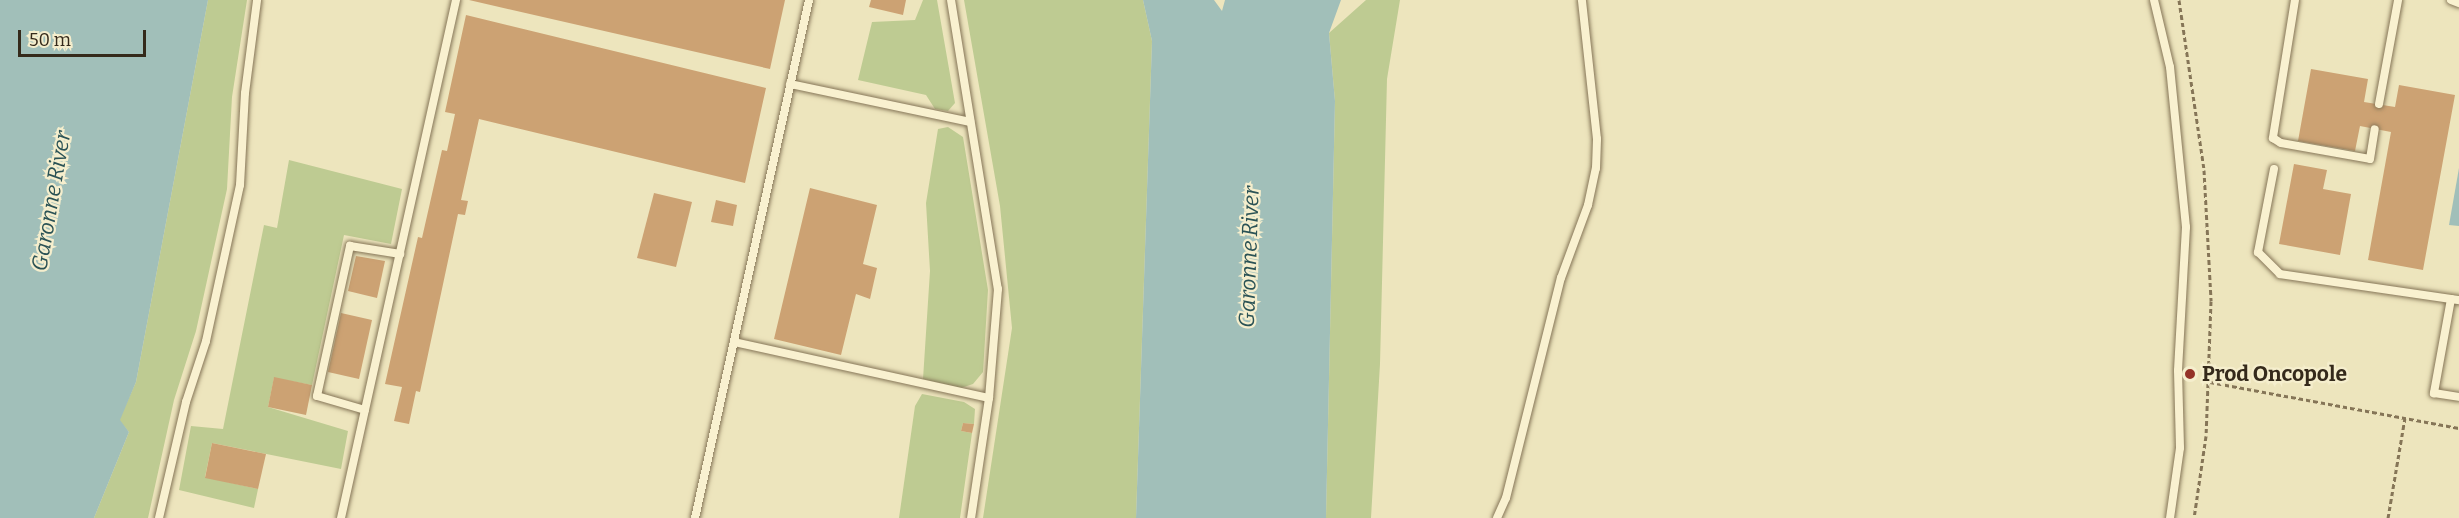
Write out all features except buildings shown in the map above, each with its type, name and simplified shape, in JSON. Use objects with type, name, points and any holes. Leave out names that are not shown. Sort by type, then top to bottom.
[{"type":"lane","points":[[159,518],[186,402],[206,341],[240,185],[245,93],[257,0]]},
{"type":"lane","points":[[341,518],[456,0]]},
{"type":"lane","points":[[695,518],[809,0]]},
{"type":"lane","points":[[951,0],[998,289],[989,398],[971,518]]},
{"type":"lane","points":[[1497,518],[1506,498],[1561,278],[1588,205],[1596,168],[1597,139],[1582,0]]},
{"type":"lane","points":[[2154,0],[2170,67],[2186,227],[2178,370],[2180,448],[2170,518]]},
{"type":"lane","points":[[2295,0],[2274,138],[2281,143],[2370,159],[2375,129]]},
{"type":"lane","points":[[2379,104],[2398,0]]},
{"type":"lane","points":[[2451,0],[2459,3]]},
{"type":"lane","points":[[790,84],[970,122]]},
{"type":"lane","points":[[2274,170],[2258,252],[2280,274],[2455,300],[2434,393],[2459,397]]},
{"type":"lane","points":[[365,410],[317,396],[350,246],[400,254]]},
{"type":"lane","points":[[734,342],[989,398]]},
{"type":"path","points":[[2179,0],[2204,170],[2211,301],[2209,382],[2194,518]]},
{"type":"path","points":[[2209,382],[2459,428]]},
{"type":"path","points":[[2388,518],[2405,418]]},
{"type":"green space","points":[[208,0],[247,0],[232,97],[227,189],[196,331],[174,400],[148,518],[94,518],[129,432],[119,420],[136,382]]},
{"type":"green space","points":[[923,0],[937,0],[955,103],[948,111],[935,109],[926,95],[858,80],[872,22],[915,20]]},
{"type":"green space","points":[[964,0],[1143,0],[1152,41],[1136,518],[983,518],[1012,328],[1000,206]]},
{"type":"green space","points":[[1366,0],[1400,0],[1387,79],[1380,364],[1371,518],[1326,518],[1335,101],[1329,33]]},
{"type":"green space","points":[[948,127],[963,137],[988,290],[983,372],[973,384],[961,388],[923,379],[930,271],[926,203],[938,129]]},
{"type":"green space","points":[[289,160],[402,189],[391,244],[344,235],[312,385],[274,378],[268,407],[348,431],[341,469],[212,443],[205,477],[258,489],[254,508],[179,490],[191,426],[223,429],[264,225],[277,228]]},
{"type":"green space","points":[[922,394],[964,402],[975,409],[974,424],[963,423],[961,431],[972,433],[960,518],[899,518],[915,406]]},
{"type":"water","name":"Garonne River","points":[[0,0],[208,0],[136,382],[120,420],[129,432],[94,518],[0,518]]},
{"type":"water","name":"Garonne River","points":[[1143,0],[1214,0],[1222,11],[1225,0],[1341,0],[1329,33],[1335,101],[1326,518],[1136,518],[1152,41]]},
{"type":"water","points":[[2459,168],[2459,226],[2449,225]]},
{"type":"place","name":"Prod Oncopole","points":[[2190,374]]}]
